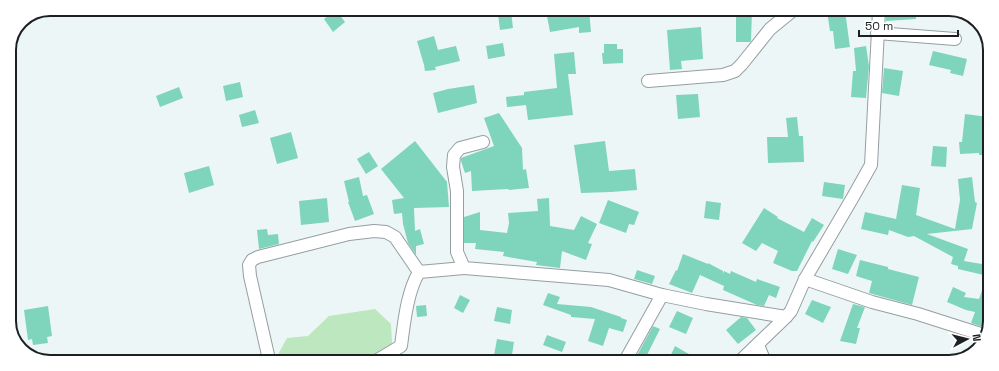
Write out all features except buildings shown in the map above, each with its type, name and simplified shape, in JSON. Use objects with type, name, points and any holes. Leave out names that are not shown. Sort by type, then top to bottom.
[{"type":"street","points":[[648,81],[723,75],[735,71],[770,29],[786,16]]},
{"type":"street","points":[[747,355],[786,317],[790,311],[805,280],[871,165],[878,16]]},
{"type":"street","points":[[877,33],[955,39]]},
{"type":"street","points":[[464,268],[457,252],[457,190],[453,166],[454,155],[460,148],[483,142]]},
{"type":"street","points":[[268,355],[250,276],[250,265],[252,260],[258,257],[349,234],[374,231],[386,232],[395,237],[419,272]]},
{"type":"street","points":[[419,272],[464,268],[609,280],[662,295],[786,317]]},
{"type":"street","points":[[386,355],[401,346],[405,316],[413,282],[419,272]]},
{"type":"street","points":[[805,280],[872,302],[918,314],[981,334]]},
{"type":"street","points":[[628,355],[662,295]]},
{"type":"street","points":[[758,345],[762,355]]},
{"type":"green space","points":[[375,309],[391,324],[393,355],[278,355],[287,338],[308,336],[329,316]]}]
